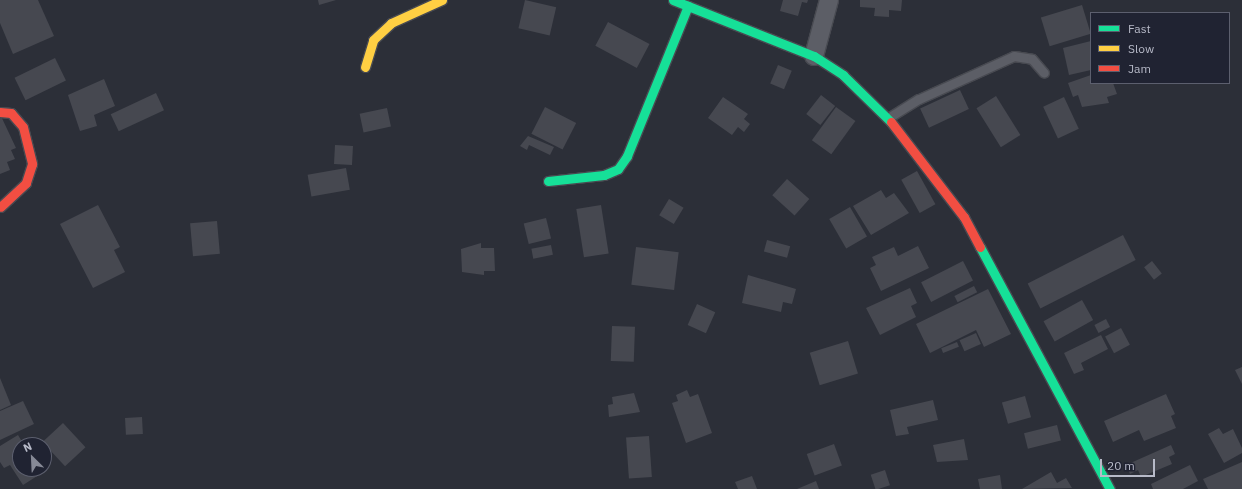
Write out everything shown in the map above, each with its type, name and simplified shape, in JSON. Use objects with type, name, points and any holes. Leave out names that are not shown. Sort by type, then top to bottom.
[{"type":"street","points":[[364,67],[373,40],[392,23],[442,0]]},
{"type":"street","points":[[673,0],[814,56],[843,75],[888,118],[964,217],[1110,489]]},
{"type":"street","points":[[814,56],[829,0]]},
{"type":"street","points":[[548,181],[604,175],[618,169],[627,156],[688,6]]},
{"type":"street","points":[[0,112],[11,113],[23,127],[32,164],[26,183],[0,207]]},
{"type":"lane","points":[[888,118],[919,99],[1014,56],[1032,59],[1044,72]]},
{"type":"building","points":[[0,0],[38,0],[54,36],[13,54],[0,23]]},
{"type":"building","points":[[318,0],[336,0],[319,5]]},
{"type":"building","points":[[525,0],[556,7],[550,35],[518,28]]},
{"type":"building","points":[[783,0],[808,0],[807,3],[802,2],[798,16],[780,11]]},
{"type":"building","points":[[860,0],[902,0],[901,11],[889,10],[889,17],[874,16],[875,8],[860,7]]},
{"type":"building","points":[[1082,5],[1090,34],[1050,46],[1041,18]]},
{"type":"building","points":[[608,22],[649,44],[637,68],[595,46]]},
{"type":"building","points":[[1090,41],[1090,70],[1069,75],[1063,48]]},
{"type":"building","points":[[55,58],[66,80],[26,100],[15,78]]},
{"type":"building","points":[[778,65],[792,71],[784,89],[770,83]]},
{"type":"building","points":[[1090,75],[1090,84],[1113,84],[1117,94],[1107,97],[1109,103],[1082,107],[1078,95],[1073,97],[1068,83]]},
{"type":"building","points":[[104,79],[115,106],[94,115],[97,126],[80,131],[68,95]]},
{"type":"building","points":[[960,90],[969,109],[929,128],[920,109]]},
{"type":"building","points":[[156,93],[164,110],[119,131],[111,114]]},
{"type":"building","points":[[821,95],[835,106],[820,125],[806,114]]},
{"type":"building","points":[[996,96],[1020,135],[1001,147],[976,108]]},
{"type":"building","points":[[723,97],[748,114],[744,119],[750,124],[744,132],[738,127],[732,135],[708,118]]},
{"type":"building","points":[[1064,97],[1079,129],[1058,138],[1043,107]]},
{"type":"building","points":[[545,107],[576,123],[563,150],[531,134]]},
{"type":"building","points":[[836,107],[855,121],[831,154],[812,140]]},
{"type":"building","points":[[387,108],[391,127],[364,132],[360,114]]},
{"type":"building","points":[[0,114],[16,148],[11,150],[15,159],[7,162],[10,170],[0,174]]},
{"type":"building","points":[[528,136],[554,147],[550,155],[529,145],[527,150],[520,146]]},
{"type":"building","points":[[335,145],[353,146],[352,165],[334,164]]},
{"type":"building","points":[[346,168],[350,190],[311,196],[308,175]]},
{"type":"building","points":[[917,171],[935,204],[920,213],[901,180]]},
{"type":"building","points":[[787,179],[809,199],[795,215],[772,195]]},
{"type":"building","points":[[881,190],[886,198],[894,193],[909,213],[871,235],[853,206]]},
{"type":"building","points":[[669,199],[684,208],[674,224],[659,215]]},
{"type":"building","points":[[98,205],[120,247],[114,250],[125,272],[93,288],[60,224]]},
{"type":"building","points":[[601,205],[609,253],[584,257],[576,209]]},
{"type":"building","points":[[850,207],[867,236],[846,248],[829,219]]},
{"type":"building","points":[[546,218],[551,238],[529,244],[524,224]]},
{"type":"building","points":[[217,221],[220,254],[193,256],[190,223]]},
{"type":"building","points":[[1123,235],[1136,260],[1040,309],[1028,284]]},
{"type":"building","points":[[767,240],[790,246],[787,258],[764,252]]},
{"type":"building","points":[[481,243],[481,248],[494,248],[495,271],[484,271],[484,275],[462,272],[461,249]]},
{"type":"building","points":[[551,245],[553,255],[533,259],[531,249]]},
{"type":"building","points":[[918,246],[929,268],[881,291],[870,268],[876,265],[872,257],[894,247],[898,256]]},
{"type":"building","points":[[636,247],[679,252],[674,290],[631,285]]},
{"type":"building","points":[[963,261],[973,281],[931,302],[921,282]]},
{"type":"building","points":[[1152,261],[1162,274],[1154,280],[1144,267]]},
{"type":"building","points":[[748,275],[796,289],[792,304],[783,302],[781,312],[742,303]]},
{"type":"building","points":[[974,286],[977,292],[958,302],[954,296]]},
{"type":"building","points":[[910,288],[917,303],[911,306],[916,317],[880,335],[866,308]]},
{"type":"building","points":[[988,289],[1011,334],[984,347],[976,330],[930,353],[916,324]]},
{"type":"building","points":[[1082,300],[1093,320],[1055,341],[1044,321]]},
{"type":"building","points":[[697,304],[715,312],[706,333],[688,325]]},
{"type":"building","points":[[1106,319],[1110,327],[1099,333],[1094,325]]},
{"type":"building","points":[[612,326],[635,327],[634,362],[611,361]]},
{"type":"building","points":[[1121,328],[1130,345],[1114,353],[1105,336]]},
{"type":"building","points":[[976,333],[981,344],[964,351],[960,340]]},
{"type":"building","points":[[1101,335],[1108,349],[1081,363],[1084,370],[1074,374],[1064,353]]},
{"type":"building","points":[[848,341],[858,374],[820,385],[810,353]]},
{"type":"building","points":[[957,342],[959,347],[943,353],[941,348]]},
{"type":"building","points":[[1242,367],[1242,384],[1235,370]]},
{"type":"building","points":[[0,378],[11,405],[0,410]]},
{"type":"building","points":[[687,390],[690,397],[698,394],[712,433],[686,443],[672,403],[678,401],[676,395]]},
{"type":"building","points":[[634,393],[640,412],[609,417],[608,405],[613,404],[612,397]]},
{"type":"building","points":[[1166,394],[1175,414],[1171,416],[1176,428],[1144,441],[1139,430],[1113,442],[1104,421]]},
{"type":"building","points":[[1025,396],[1031,417],[1008,424],[1002,403]]},
{"type":"building","points":[[933,400],[938,420],[907,427],[909,434],[896,436],[890,410]]},
{"type":"building","points":[[23,401],[34,424],[0,440],[0,411]]},
{"type":"building","points":[[142,417],[143,434],[126,435],[125,418]]},
{"type":"building","points":[[63,423],[86,447],[65,466],[52,452],[52,437],[48,437]]},
{"type":"building","points":[[1057,425],[1061,441],[1028,449],[1024,433]]},
{"type":"building","points":[[1219,428],[1223,434],[1233,429],[1242,448],[1242,453],[1224,463],[1208,434]]},
{"type":"building","points":[[649,436],[652,477],[629,479],[626,438]]},
{"type":"building","points":[[12,439],[12,468],[10,465],[4,468],[0,462],[0,446]]},
{"type":"building","points":[[964,439],[968,460],[937,462],[933,445]]},
{"type":"building","points":[[834,444],[842,466],[815,476],[807,454]]},
{"type":"building","points":[[1171,445],[1175,454],[1169,457],[1172,464],[1141,477],[1138,470],[1130,474],[1126,465]]},
{"type":"building","points":[[1242,462],[1242,489],[1208,489],[1203,479]]},
{"type":"building","points":[[1190,465],[1198,481],[1183,489],[1153,489],[1151,484]]},
{"type":"building","points":[[885,470],[890,485],[875,489],[871,475]]},
{"type":"building","points":[[1051,472],[1057,483],[1066,478],[1072,488],[1022,489]]},
{"type":"building","points":[[1000,475],[1002,489],[980,489],[978,479]]},
{"type":"building","points":[[752,476],[757,489],[738,489],[735,482]]},
{"type":"building","points":[[18,477],[36,477],[23,485]]},
{"type":"building","points":[[816,481],[819,489],[797,489]]},
{"type":"traffic: fast","points":[[673,0],[814,56],[843,75],[891,122]]},
{"type":"traffic: fast","points":[[548,181],[604,175],[618,169],[627,156],[688,6]]},
{"type":"traffic: fast","points":[[980,247],[1110,489]]},
{"type":"traffic: slow","points":[[365,67],[373,40],[391,23],[442,0]]},
{"type":"traffic: jam","points":[[0,112],[11,113],[23,127],[32,164],[26,183],[0,207]]},
{"type":"traffic: jam","points":[[891,122],[964,217],[980,247]]}]
